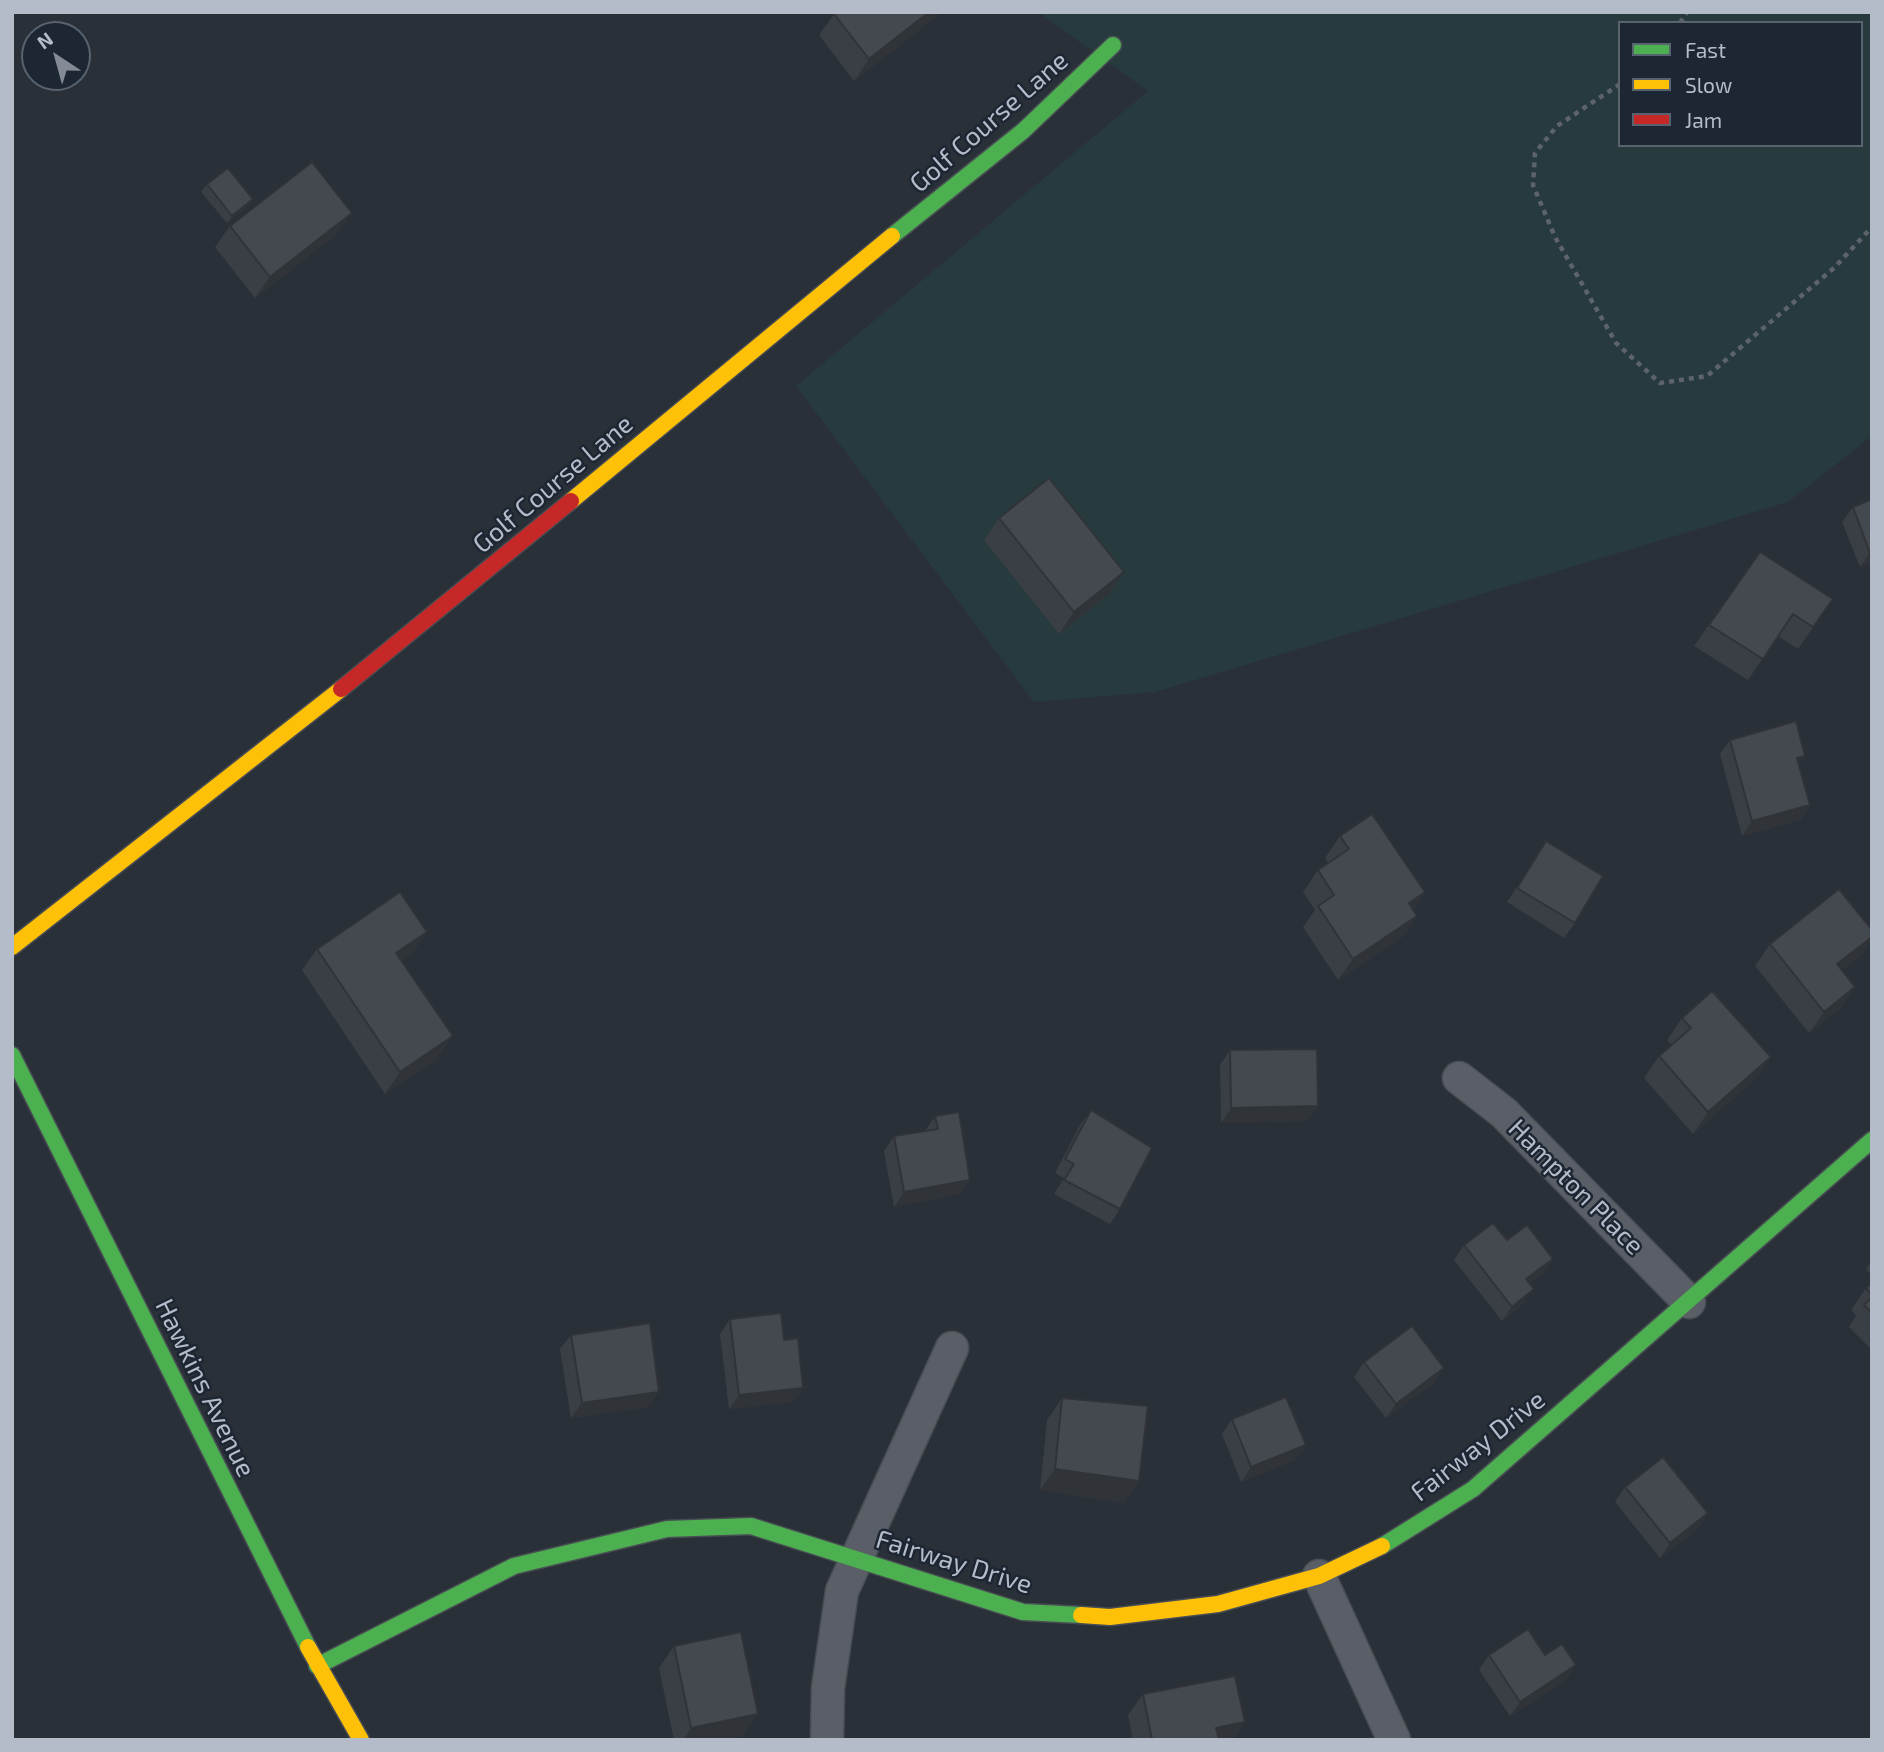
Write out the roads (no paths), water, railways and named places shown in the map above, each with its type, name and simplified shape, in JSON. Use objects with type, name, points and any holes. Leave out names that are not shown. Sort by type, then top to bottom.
[{"type":"street","name":"Golf Course Lane","points":[[12,947],[391,649],[846,272],[1023,131],[1113,44]]},
{"type":"street","name":"Hawkins Avenue","points":[[12,1055],[317,1666],[361,1740]]},
{"type":"street","name":"Hampton Place","points":[[1459,1078],[1504,1113],[1689,1302]]},
{"type":"street","name":"Fairway Drive","points":[[317,1666],[514,1566],[667,1529],[751,1526],[1023,1612],[1110,1617],[1218,1604],[1319,1576],[1398,1538],[1473,1489],[1872,1140]]},
{"type":"street","points":[[827,1740],[833,1642],[842,1591],[952,1348]]},
{"type":"street","points":[[1319,1576],[1384,1724],[1394,1740]]}]
